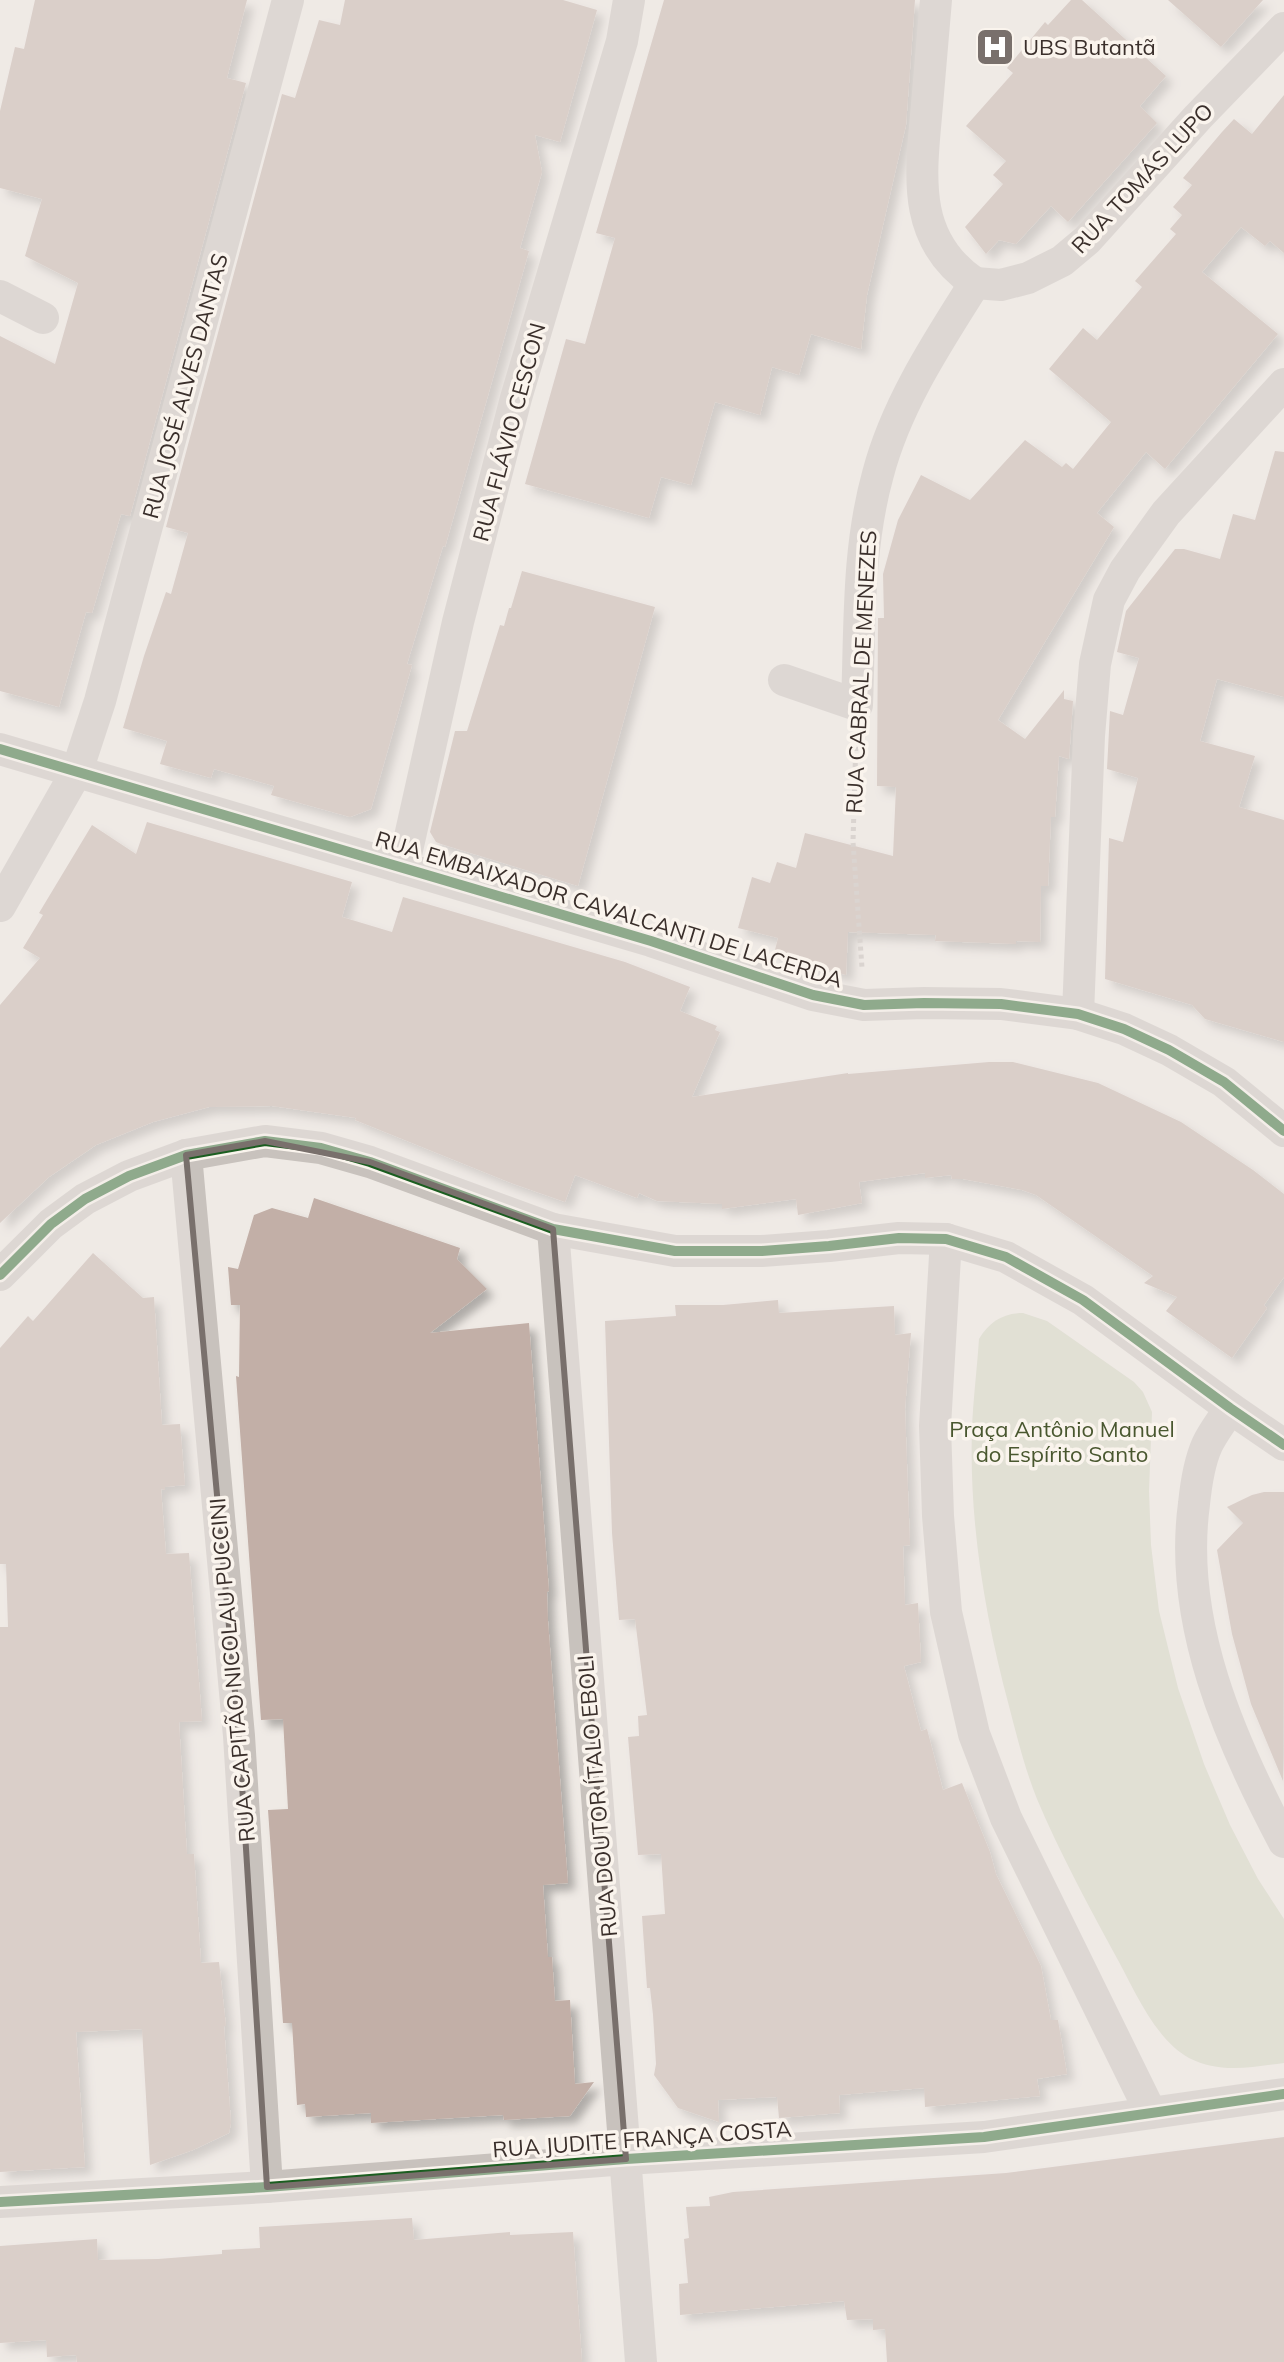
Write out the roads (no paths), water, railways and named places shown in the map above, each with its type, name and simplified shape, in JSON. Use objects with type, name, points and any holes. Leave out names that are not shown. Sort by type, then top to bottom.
[{"type":"street","name":"RUA JOSÉ ALVES DANTAS","points":[[0,906],[77,771],[100,701],[288,0]]},
{"type":"street","name":"RUA FLÁVIO CESCON","points":[[403,868],[458,622],[512,413],[622,41],[629,0]]},
{"type":"street","points":[[936,0],[921,177],[926,213],[944,256],[957,271],[975,283]]},
{"type":"street","name":"RUA TOMÁS LUPO","points":[[975,283],[1001,285],[1028,278],[1062,261],[1087,240],[1198,117],[1284,28]]},
{"type":"street","name":"RUA CABRAL DE MENEZES","points":[[784,680],[857,705],[862,564],[878,471],[899,416],[925,362],[975,283]]},
{"type":"street","points":[[0,296],[43,318]]},
{"type":"street","points":[[1078,1014],[1089,736],[1095,664],[1109,600],[1125,570],[1166,513],[1284,384]]},
{"type":"street","name":"RUA EMBAIXADOR CAVALCANTI DE LACERDA","points":[[0,749],[651,941],[813,995],[864,1005],[1001,1004],[1078,1014],[1124,1029],[1169,1050],[1224,1082],[1284,1131]]},
{"type":"street","points":[[0,1275],[51,1224],[85,1199],[129,1176],[186,1155],[265,1141],[321,1148],[370,1162],[553,1229],[675,1251],[762,1251],[899,1238],[946,1239],[1006,1257],[1083,1300],[1284,1445]]},
{"type":"street","name":"RUA CAPITÃO NICOLAU PUCCINI","points":[[186,1155],[239,1736],[267,2187]]},
{"type":"street","name":"RUA DOUTOR ÍTALO EBOLI","points":[[553,1229],[641,2362]]},
{"type":"street","points":[[946,1239],[935,1426],[938,1516],[946,1612],[970,1719],[1006,1818],[1151,2113]]},
{"type":"street","points":[[1230,1408],[1208,1444],[1197,1479],[1191,1526],[1191,1580],[1202,1637],[1219,1697],[1254,1785],[1284,1842]]},
{"type":"street","name":"RUA JUDITE FRANÇA COSTA","points":[[0,2202],[267,2187],[626,2159],[984,2137],[1284,2094]]},
{"type":"place","name":"UBS Butantã","points":[[995,47]]},
{"type":"park label","name":"Praça Antônio Manuel do Espírito Santo","points":[[1062,1442]]}]
